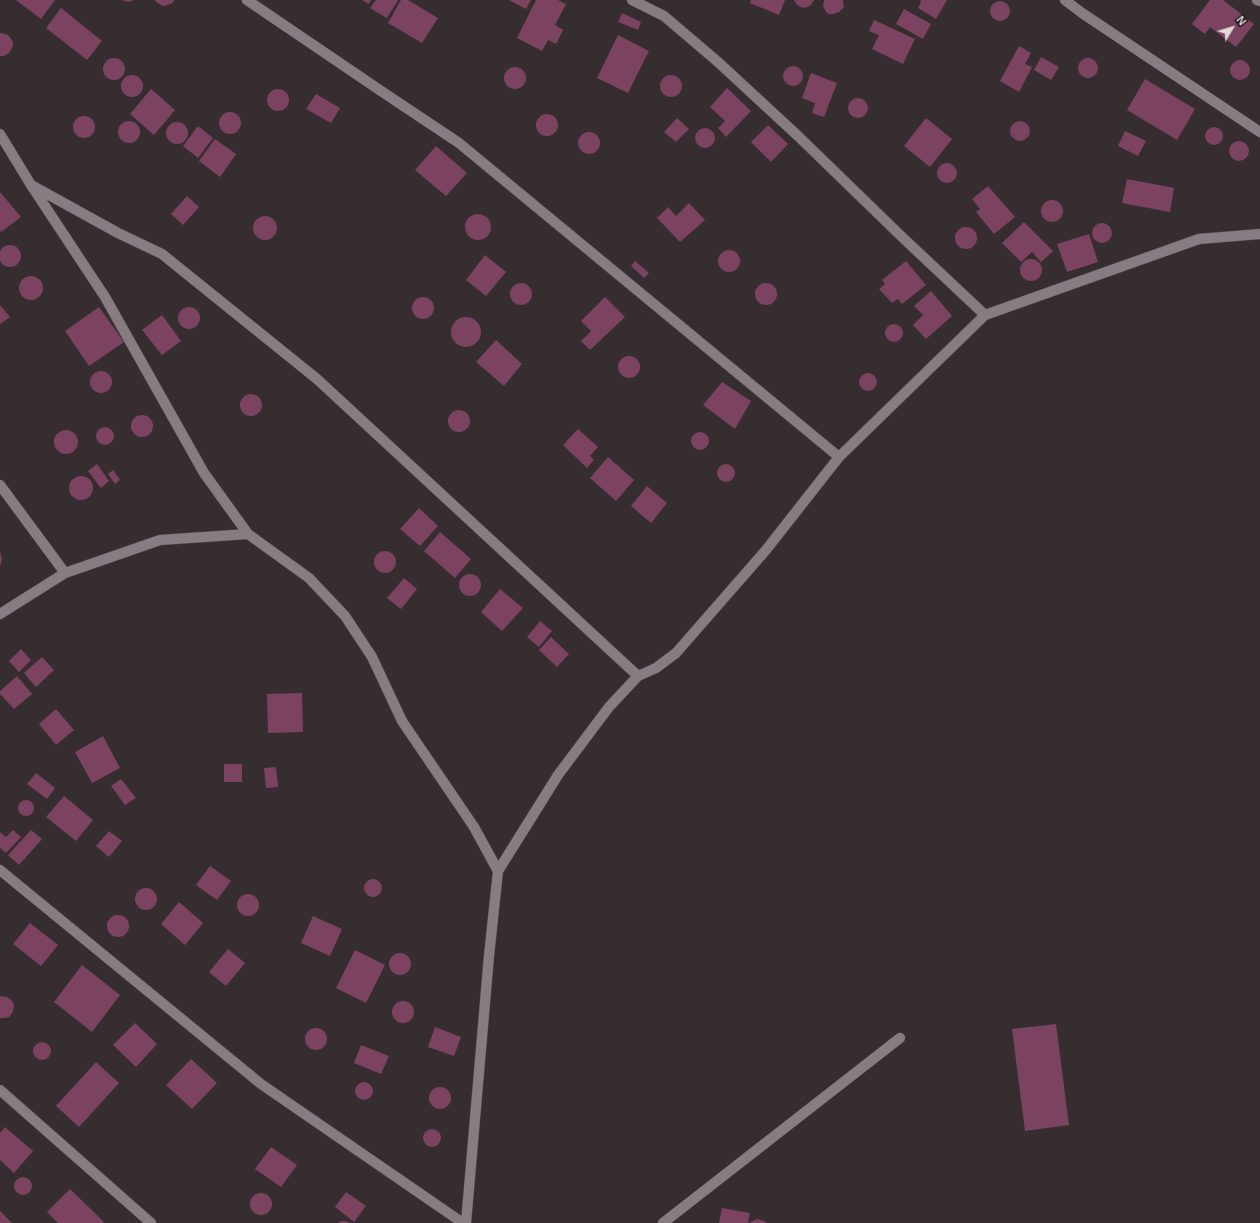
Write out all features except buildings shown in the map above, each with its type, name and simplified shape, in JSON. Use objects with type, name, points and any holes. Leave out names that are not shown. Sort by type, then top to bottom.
[{"type":"street","points":[[247,0],[459,143],[839,458]]},
{"type":"street","points":[[632,0],[664,16],[718,62],[798,136],[985,315]]},
{"type":"street","points":[[1065,0],[1082,13],[1260,132]]},
{"type":"street","points":[[0,134],[31,185],[105,297],[204,473],[248,534],[309,578],[345,616],[372,658],[402,721],[474,827],[498,871]]},
{"type":"street","points":[[31,185],[118,233],[162,254],[299,364],[638,676]]},
{"type":"street","points":[[0,870],[261,1084],[465,1223],[498,871],[558,775],[609,707],[638,676],[656,668],[676,653],[766,550],[839,458],[985,315],[1199,239],[1260,234]]},
{"type":"street","points":[[0,485],[64,573]]},
{"type":"street","points":[[0,614],[64,573],[160,540],[248,534]]},
{"type":"street","points":[[662,1223],[900,1038]]},
{"type":"street","points":[[0,1090],[151,1223]]}]
